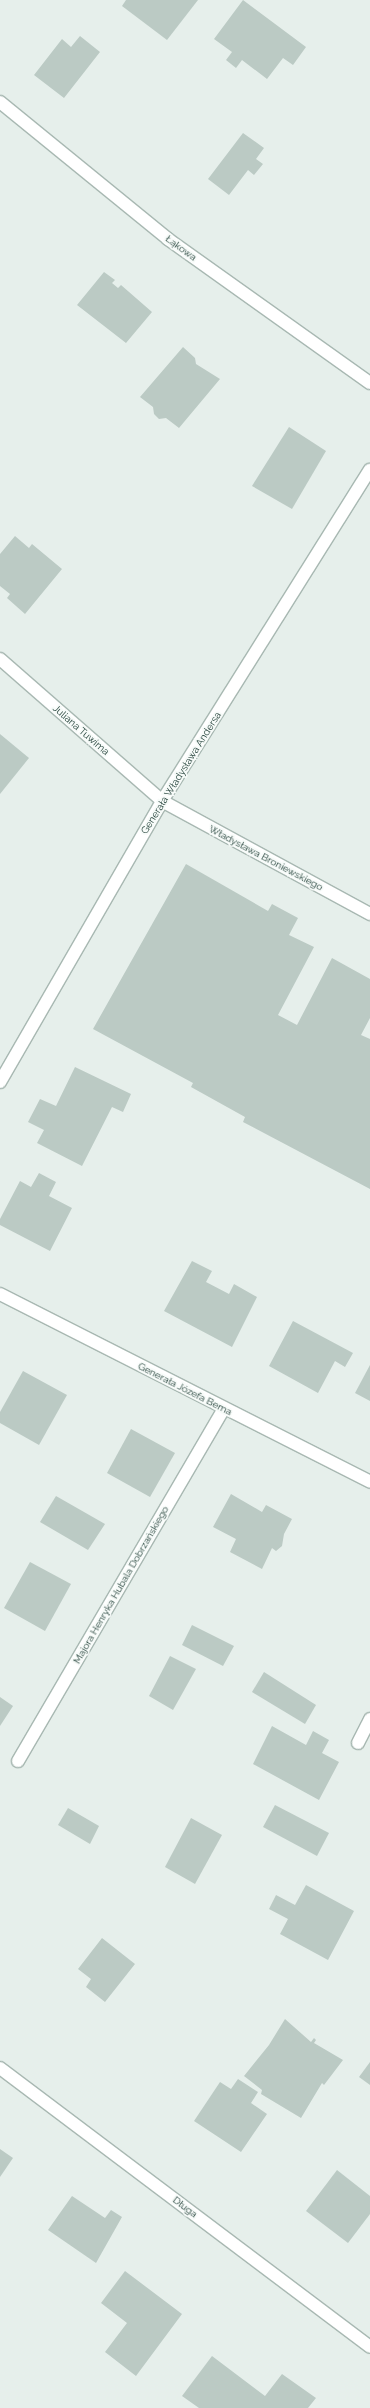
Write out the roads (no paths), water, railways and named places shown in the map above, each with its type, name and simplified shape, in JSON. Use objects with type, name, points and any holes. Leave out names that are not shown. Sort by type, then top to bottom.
[{"type":"street","name":"Łąkowa","points":[[0,102],[168,239],[370,383]]},
{"type":"street","name":"Generała Władysława Andersa","points":[[0,1082],[162,802],[370,470]]},
{"type":"street","name":"Juliana Tuwima","points":[[0,659],[162,802]]},
{"type":"street","name":"Władysława Broniewskiego","points":[[162,802],[370,914]]},
{"type":"street","name":"Generała Józefa Bema","points":[[0,1294],[370,1482]]},
{"type":"street","name":"Majora Henryka Hubala Dobrzańskiego","points":[[18,1761],[224,1409]]},
{"type":"street","points":[[358,1743],[370,1719]]},
{"type":"street","name":"Długa","points":[[0,2068],[369,2343]]}]
